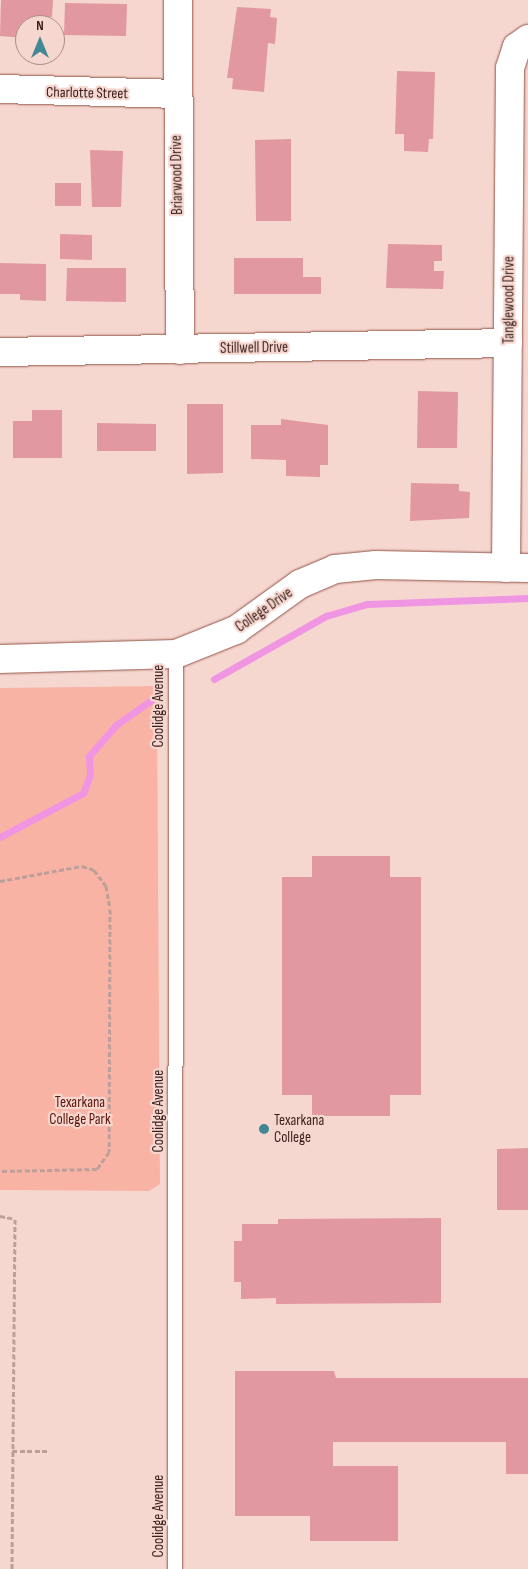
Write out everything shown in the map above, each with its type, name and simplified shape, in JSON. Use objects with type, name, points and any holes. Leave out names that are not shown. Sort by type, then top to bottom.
[{"type":"street","name":"Briarwood Drive","points":[[178,0],[175,94],[180,350]]},
{"type":"street","name":"Tanglewood Drive","points":[[517,568],[508,343],[510,68],[516,47],[528,39]]},
{"type":"street","name":"Charlotte Street","points":[[0,89],[175,94]]},
{"type":"street","name":"Stillwell Drive","points":[[0,352],[508,343]]},
{"type":"street","name":"College Drive","points":[[0,659],[176,654],[236,630],[300,584],[335,569],[517,568]]},
{"type":"lane","name":"Coolidge Avenue","points":[[175,1569],[176,654]]},
{"type":"path","points":[[0,881],[82,866],[94,870],[106,886],[110,909],[109,1152],[97,1169],[0,1171]]},
{"type":"path","points":[[0,1216],[14,1219],[12,1569]]},
{"type":"path","points":[[12,1451],[50,1451]]},
{"type":"green space","name":"Texarkana College Park","points":[[161,686],[164,699],[157,716],[160,1184],[149,1191],[0,1190],[0,688]]},
{"type":"building","points":[[1,0],[53,0],[52,15],[15,15],[15,37],[0,36]]},
{"type":"building","points":[[65,3],[127,4],[126,36],[65,35]]},
{"type":"building","points":[[237,7],[271,9],[270,17],[277,18],[275,44],[268,43],[264,92],[232,89],[233,78],[227,78]]},
{"type":"building","points":[[397,71],[435,72],[433,139],[429,139],[428,152],[404,151],[404,134],[395,134]]},
{"type":"building","points":[[291,139],[291,221],[256,221],[255,140]]},
{"type":"building","points":[[90,150],[123,151],[121,207],[92,207]]},
{"type":"building","points":[[55,183],[81,183],[81,206],[55,206]]},
{"type":"building","points":[[60,234],[92,235],[92,260],[60,259]]},
{"type":"building","points":[[388,244],[442,245],[442,261],[434,261],[434,271],[444,271],[443,289],[386,288]]},
{"type":"building","points":[[234,258],[303,258],[303,277],[321,277],[321,294],[234,294]]},
{"type":"building","points":[[0,263],[46,264],[46,301],[20,300],[20,294],[0,294]]},
{"type":"building","points":[[67,268],[126,268],[126,302],[66,301]]},
{"type":"building","points":[[418,391],[458,392],[457,448],[417,448]]},
{"type":"building","points":[[187,404],[223,404],[223,473],[187,474]]},
{"type":"building","points":[[32,410],[62,410],[62,458],[13,458],[13,421],[32,421]]},
{"type":"building","points":[[281,419],[328,425],[328,465],[320,465],[320,477],[286,476],[286,460],[251,459],[251,425],[281,425]]},
{"type":"building","points":[[97,423],[156,424],[156,451],[97,451]]},
{"type":"building","points":[[411,483],[459,484],[459,491],[470,492],[469,518],[410,521]]},
{"type":"building","points":[[312,856],[390,856],[390,877],[421,877],[421,1095],[390,1095],[390,1116],[312,1116],[312,1095],[282,1095],[282,877],[312,877]]},
{"type":"building","points":[[528,1148],[528,1210],[497,1210],[497,1149]]},
{"type":"building","points":[[441,1218],[441,1303],[276,1304],[276,1298],[241,1299],[241,1282],[234,1282],[234,1241],[242,1241],[242,1224],[278,1224],[278,1219]]},
{"type":"building","points":[[235,1371],[334,1371],[336,1378],[528,1378],[528,1474],[506,1474],[506,1442],[333,1442],[333,1466],[398,1466],[398,1541],[310,1541],[310,1516],[235,1516]]},
{"type":"waterway","points":[[214,679],[326,616],[367,604],[528,598]]},
{"type":"waterway","points":[[0,837],[83,793],[90,775],[89,756],[116,725],[154,698]]},
{"type":"place","name":"Texarkana College","points":[[264,1129]]}]
